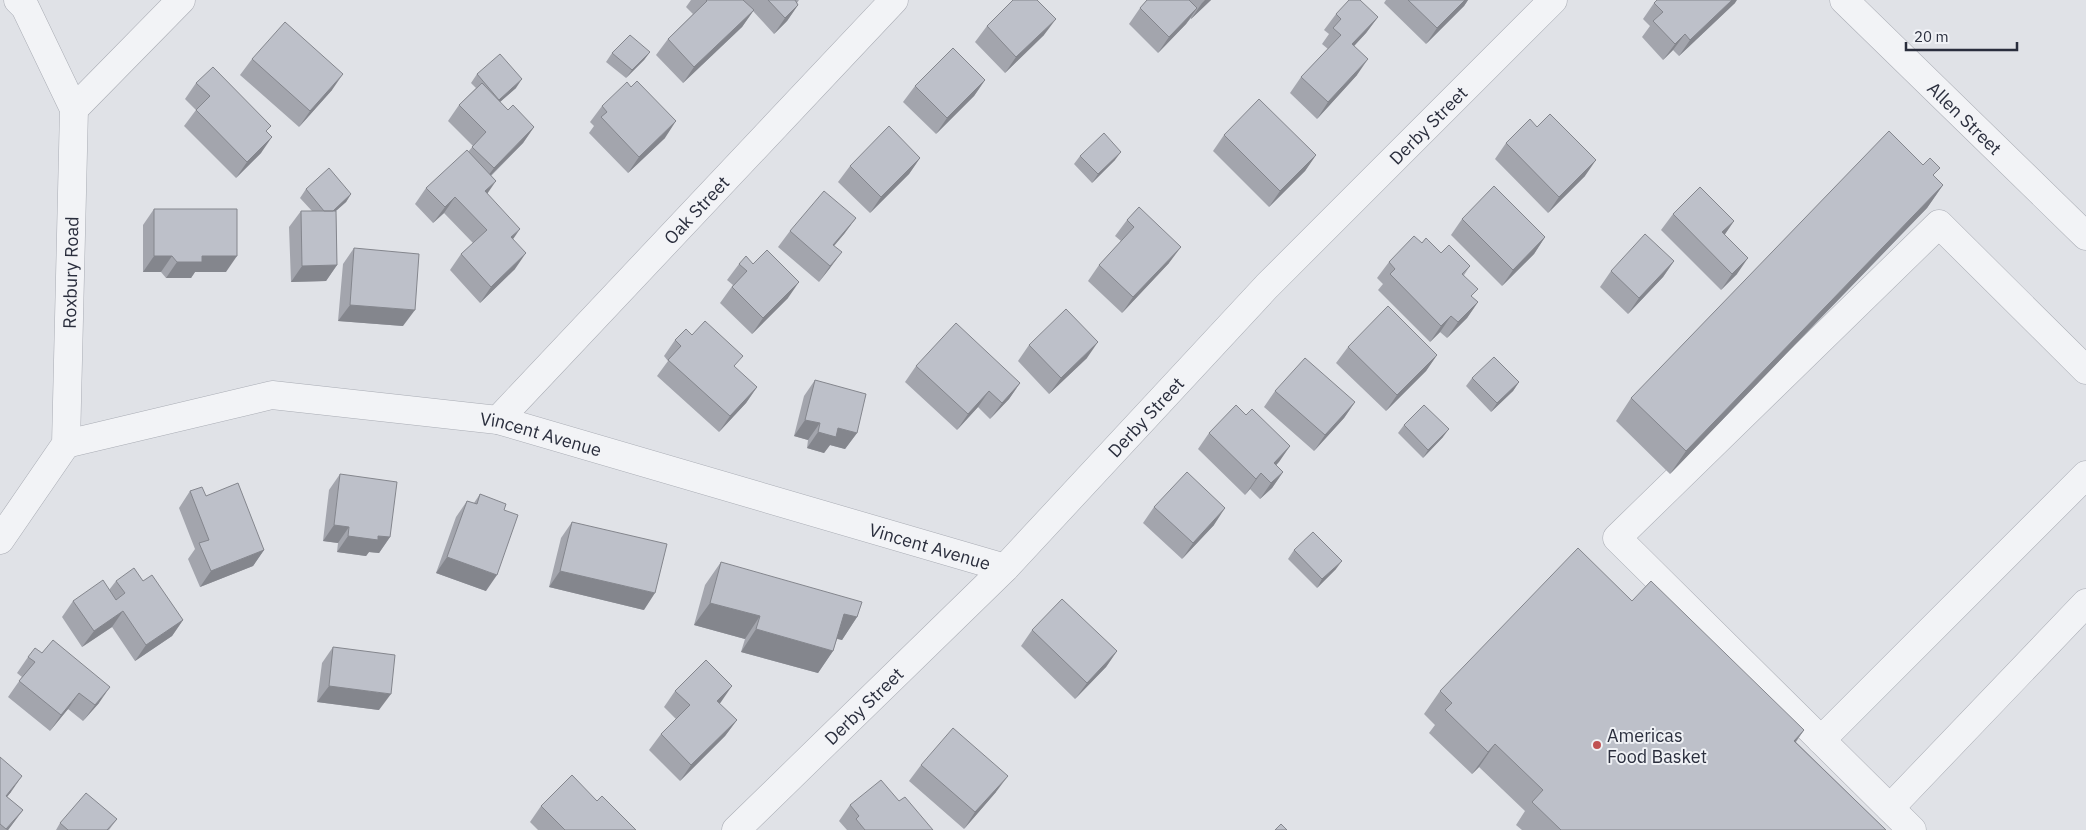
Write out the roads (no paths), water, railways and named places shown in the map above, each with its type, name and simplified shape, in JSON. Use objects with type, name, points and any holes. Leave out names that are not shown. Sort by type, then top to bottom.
[{"type":"street","name":"Roxbury Road","points":[[18,0],[25,7],[74,109],[66,444]]},
{"type":"street","points":[[74,109],[181,0]]},
{"type":"street","name":"Oak Street","points":[[498,420],[894,0]]},
{"type":"street","name":"Derby Street","points":[[736,830],[1005,568],[1267,286],[1553,0]]},
{"type":"street","name":"Allen Street","points":[[1844,0],[2086,236]]},
{"type":"street","points":[[1912,830],[1617,538],[1939,224],[2086,370]]},
{"type":"street","name":"Vincent Avenue","points":[[66,444],[272,395],[498,420],[1005,568]]},
{"type":"street","points":[[0,540],[66,444]]},
{"type":"street","points":[[1822,740],[2086,475]]},
{"type":"street","points":[[1890,808],[2086,603]]},
{"type":"place","name":"Americas Food Basket","points":[[1597,745]]}]
